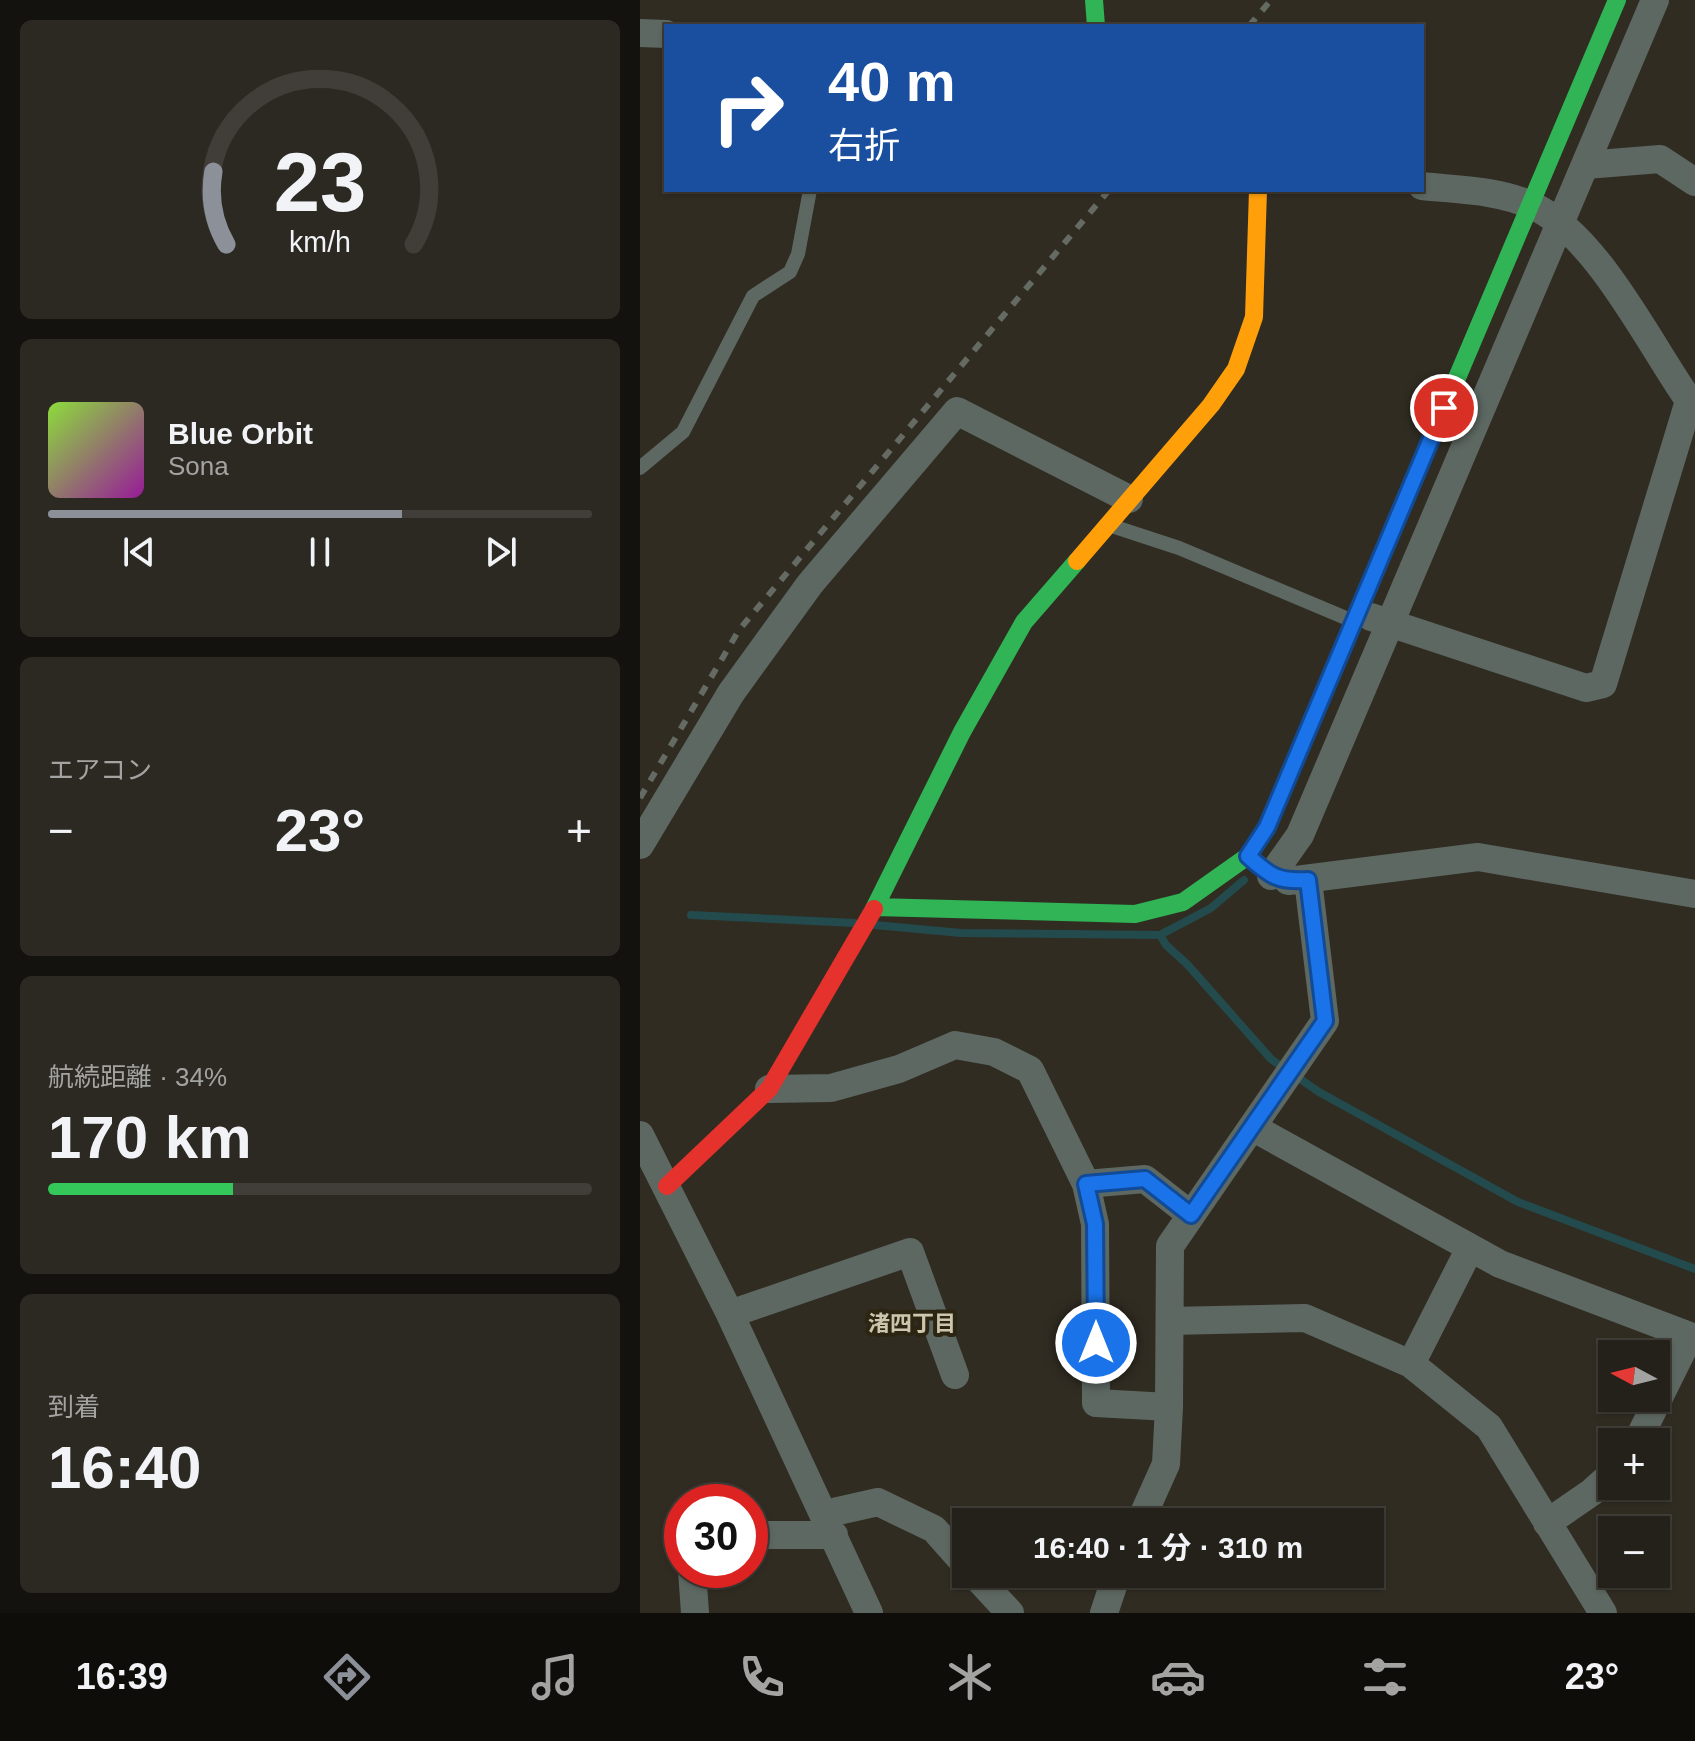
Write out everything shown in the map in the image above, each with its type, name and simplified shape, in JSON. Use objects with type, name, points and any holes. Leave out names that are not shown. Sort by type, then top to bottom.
[{"type":"street","points":[[1094,0],[1096,24]]},
{"type":"street","points":[[875,907],[1135,914],[1183,902],[1259,866],[1300,835],[1370,618],[1545,213],[1617,0]]},
{"type":"street","points":[[1545,213],[1586,165],[1655,0]]},
{"type":"street","points":[[640,33],[664,34]]},
{"type":"street","points":[[1586,165],[1660,159],[1695,182]]},
{"type":"street","points":[[1370,618],[1586,688],[1603,684],[1692,405],[1585,246],[1545,213],[1497,194],[1424,186]]},
{"type":"street","points":[[667,1186],[769,1089],[875,907],[962,732],[1024,622],[1211,405],[1236,369],[1254,317],[1258,192]]},
{"type":"street","points":[[640,845],[731,693],[810,584],[957,411],[1129,499]]},
{"type":"street","points":[[1259,866],[1288,881],[1478,857],[1695,894]]},
{"type":"street","points":[[1146,1508],[1166,1464],[1170,1246],[1325,1021],[1308,880]]},
{"type":"street","points":[[769,1089],[831,1088],[899,1069],[955,1045],[994,1052],[1030,1070],[1086,1184],[1095,1224],[1096,1403],[1169,1407]]},
{"type":"street","points":[[1252,1127],[1500,1264],[1692,1337],[1644,1428]]},
{"type":"street","points":[[640,1135],[730,1314],[869,1613]]},
{"type":"street","points":[[1086,1184],[1145,1179],[1191,1215]]},
{"type":"street","points":[[1411,1364],[1470,1248]]},
{"type":"street","points":[[730,1314],[910,1252],[955,1375]]},
{"type":"street","points":[[1170,1321],[1305,1318],[1411,1364],[1489,1427],[1603,1613]]},
{"type":"street","points":[[1547,1523],[1598,1487]]},
{"type":"street","points":[[768,1533],[830,1524],[878,1502],[934,1529],[952,1549]]},
{"type":"street","points":[[693,1588],[695,1613]]},
{"type":"street","points":[[987,1588],[1010,1613]]},
{"type":"street","points":[[1104,1613],[1112,1588]]},
{"type":"lane","points":[[640,468],[683,432],[753,296],[790,272],[798,254],[810,192]]},
{"type":"lane","points":[[1110,525],[1370,618]]},
{"type":"waterway","points":[[875,925],[961,933],[1160,935],[1211,908],[1244,880]]},
{"type":"waterway","points":[[691,915],[854,923]]},
{"type":"waterway","points":[[1160,935],[1271,1059],[1319,1092],[1518,1202],[1695,1269]]},
{"type":"railway","points":[[1251,24],[1271,0]]},
{"type":"railway","points":[[640,798],[739,630],[1107,192]]},
{"type":"traffic: fast","points":[[1094,0],[1096,24]]},
{"type":"traffic: fast","points":[[1396,522],[1617,0]]},
{"type":"traffic: fast","points":[[874,909],[962,732],[1024,622],[1077,561]]},
{"type":"traffic: fast","points":[[875,907],[1135,914],[1183,902],[1248,856],[1267,827],[1294,763]]},
{"type":"traffic: slow","points":[[1077,561],[1211,405],[1236,369],[1254,317],[1258,192]]},
{"type":"traffic: jam","points":[[1294,763],[1396,522]]},
{"type":"traffic: jam","points":[[667,1186],[769,1089],[874,909]]},
{"type":"district","name":"渚四丁目","points":[[912,1323]]},
{"type":"route","points":[[1096,1343],[1095,1224],[1086,1184],[1145,1179],[1191,1215],[1325,1021],[1308,880],[1288,881],[1271,876],[1248,856],[1267,827],[1444,408]]}]
